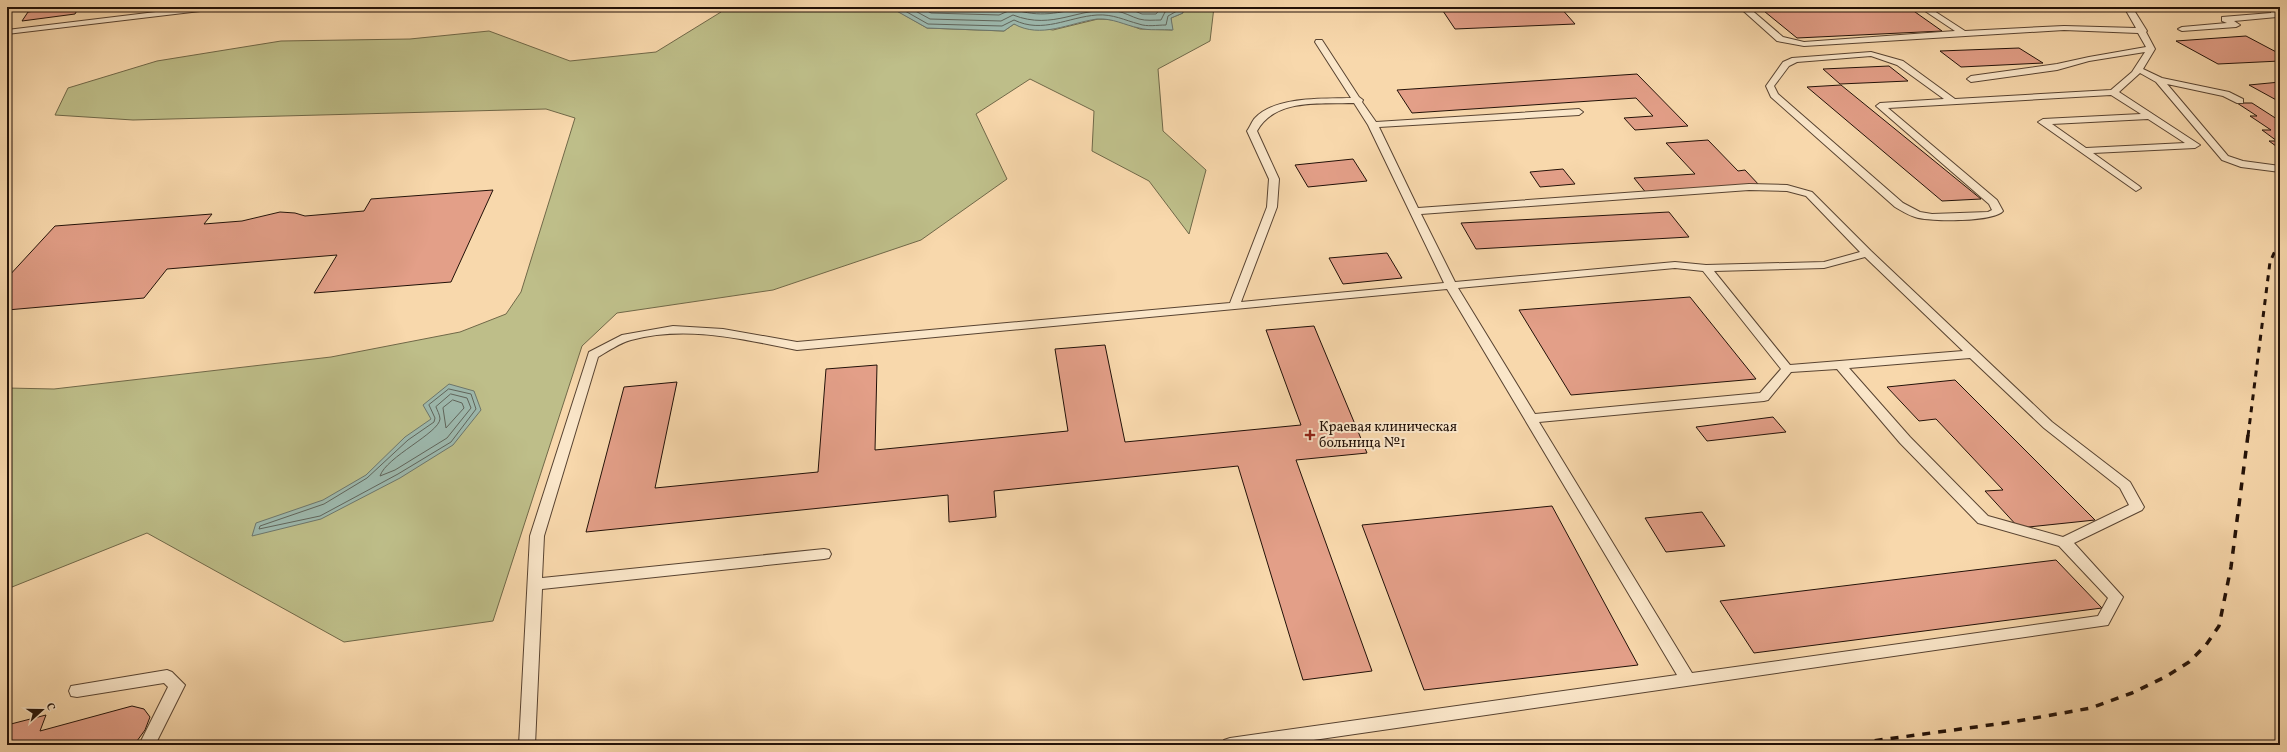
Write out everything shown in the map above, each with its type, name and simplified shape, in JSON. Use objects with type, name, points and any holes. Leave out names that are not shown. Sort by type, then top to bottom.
[{"type":"lane","points":[[7,32],[217,7]]},
{"type":"lane","points":[[1743,7],[1780,39],[1792,43],[1804,44],[1963,33],[2064,28],[2142,31]]},
{"type":"lane","points":[[1923,7],[1963,33]]},
{"type":"lane","points":[[1952,101],[1900,63],[1871,54],[1795,60],[1786,64],[1770,86],[1774,95],[1899,205],[1917,215],[1932,217],[1990,215],[1998,211],[1993,202],[1880,106],[2113,92],[2128,82],[2147,58],[2150,49],[2142,31],[2128,7]]},
{"type":"lane","points":[[2182,29],[2236,25],[2225,19],[2274,15],[2276,7]]},
{"type":"lane","points":[[1319,42],[1359,100],[1373,125],[1451,286],[1688,680]]},
{"type":"lane","points":[[1971,79],[2057,67],[2089,59],[2150,49]]},
{"type":"lane","points":[[2138,69],[2159,80],[2226,94],[2240,101]]},
{"type":"lane","points":[[2159,80],[2225,158],[2241,164],[2280,169]]},
{"type":"lane","points":[[2084,151],[2195,145],[2113,92]]},
{"type":"lane","points":[[1234,306],[1272,207],[1274,179],[1252,131],[1258,120],[1271,110],[1290,104],[1359,100]]},
{"type":"lane","points":[[1373,125],[1579,112]]},
{"type":"lane","points":[[2136,188],[2043,122],[2150,116]]},
{"type":"lane","points":[[1414,211],[1749,187],[1787,188],[1809,194],[1867,253],[2048,425],[2125,485],[2137,507],[2064,542]]},
{"type":"lane","points":[[527,745],[538,536],[593,355],[626,337],[673,329],[723,332],[797,346],[1675,265],[1706,268],[1824,265],[1867,253]]},
{"type":"lane","points":[[1706,268],[1787,370]]},
{"type":"lane","points":[[1530,419],[1764,397],[1787,370],[1973,354]]},
{"type":"lane","points":[[1230,745],[2103,621],[2116,596],[2064,542],[1984,520],[1905,440],[1840,365]]},
{"type":"lane","points":[[535,584],[824,554]]},
{"type":"lane","points":[[77,691],[167,676],[177,686],[147,745]]},
{"type":"green space","points":[[718,7],[896,7],[894,9],[927,28],[1004,31],[1014,24],[1053,30],[1098,19],[1116,20],[1140,29],[1172,30],[1171,18],[1183,13],[1181,7],[1214,7],[1210,41],[1158,69],[1163,131],[1206,170],[1189,234],[1149,181],[1092,151],[1094,111],[1030,79],[976,114],[1007,179],[921,240],[773,290],[617,313],[582,346],[493,621],[344,642],[147,533],[7,589],[7,388],[54,389],[331,357],[460,332],[506,314],[521,292],[575,118],[546,109],[133,120],[55,115],[68,88],[157,61],[281,41],[410,39],[489,31],[570,61],[656,52],[721,12]]},
{"type":"water","points":[[896,7],[1181,7],[1183,13],[1171,18],[1173,30],[1143,29],[1113,21],[1097,19],[1045,30],[1034,30],[1014,24],[1004,31],[927,28],[893,9]]},
{"type":"water","points":[[449,384],[474,391],[481,410],[453,445],[400,478],[321,519],[252,536],[256,523],[323,500],[366,475],[405,437],[431,419],[423,405]]},
{"type":"building","points":[[37,7],[79,7],[75,14],[22,21],[28,12],[34,11]]},
{"type":"building","points":[[1560,7],[1575,24],[1455,29],[1443,11]]},
{"type":"building","points":[[1759,7],[1908,7],[1942,31],[1797,38]]},
{"type":"building","points":[[2246,36],[2280,54],[2280,61],[2218,64],[2176,41]]},
{"type":"building","points":[[2019,48],[2043,63],[1961,67],[1940,51]]},
{"type":"building","points":[[1889,66],[1908,81],[1840,84],[1823,69]]},
{"type":"building","points":[[1637,74],[1688,126],[1635,130],[1624,118],[1653,116],[1636,98],[1412,113],[1397,90]]},
{"type":"building","points":[[2280,82],[2280,102],[2249,85]]},
{"type":"building","points":[[1841,85],[1981,199],[1942,201],[1807,87]]},
{"type":"building","points":[[2237,103],[2252,103],[2280,121],[2280,149],[2269,141],[2277,141],[2262,130],[2271,130],[2250,116],[2257,116]]},
{"type":"building","points":[[1708,140],[1738,171],[1745,170],[1760,186],[1647,194],[1634,178],[1695,174],[1666,143]]},
{"type":"building","points":[[1353,159],[1367,181],[1308,187],[1295,165]]},
{"type":"building","points":[[1563,169],[1575,184],[1540,187],[1530,172]]},
{"type":"building","points":[[493,190],[451,282],[314,293],[337,255],[167,269],[144,298],[7,310],[7,278],[55,226],[212,214],[204,224],[242,221],[280,212],[295,213],[305,216],[364,211],[371,199]]},
{"type":"building","points":[[1669,212],[1689,237],[1476,249],[1461,223]]},
{"type":"building","points":[[1387,253],[1402,278],[1343,284],[1329,258]]},
{"type":"building","points":[[1690,297],[1756,379],[1571,395],[1519,310]]},
{"type":"building","points":[[1314,326],[1367,453],[1296,460],[1372,671],[1303,680],[1238,466],[994,491],[996,517],[949,522],[948,495],[586,532],[624,387],[677,382],[655,488],[818,472],[826,369],[877,365],[875,450],[1068,431],[1055,349],[1105,345],[1125,442],[1301,425],[1266,330]]},
{"type":"building","points":[[1955,380],[2095,520],[2019,528],[1985,491],[2003,490],[1936,419],[1919,421],[1887,387]]},
{"type":"building","points":[[1773,417],[1786,432],[1707,441],[1696,427]]},
{"type":"building","points":[[1552,506],[1638,665],[1424,690],[1362,525]]},
{"type":"building","points":[[1702,512],[1725,546],[1666,552],[1645,518]]},
{"type":"building","points":[[2056,560],[2102,608],[1754,653],[1720,601]]},
{"type":"building","points":[[132,706],[144,709],[150,717],[145,730],[134,745],[7,745],[7,725],[46,715],[40,731]]},
{"type":"railway","points":[[2248,436],[2270,262],[2280,240]]},
{"type":"railway","points":[[1843,745],[2012,722],[2091,708],[2132,693],[2167,676],[2189,662],[2206,645],[2219,626],[2231,567],[2248,435]]},
{"type":"place","name":"Краевая клиническая больница №1","points":[[1310,435]]}]
